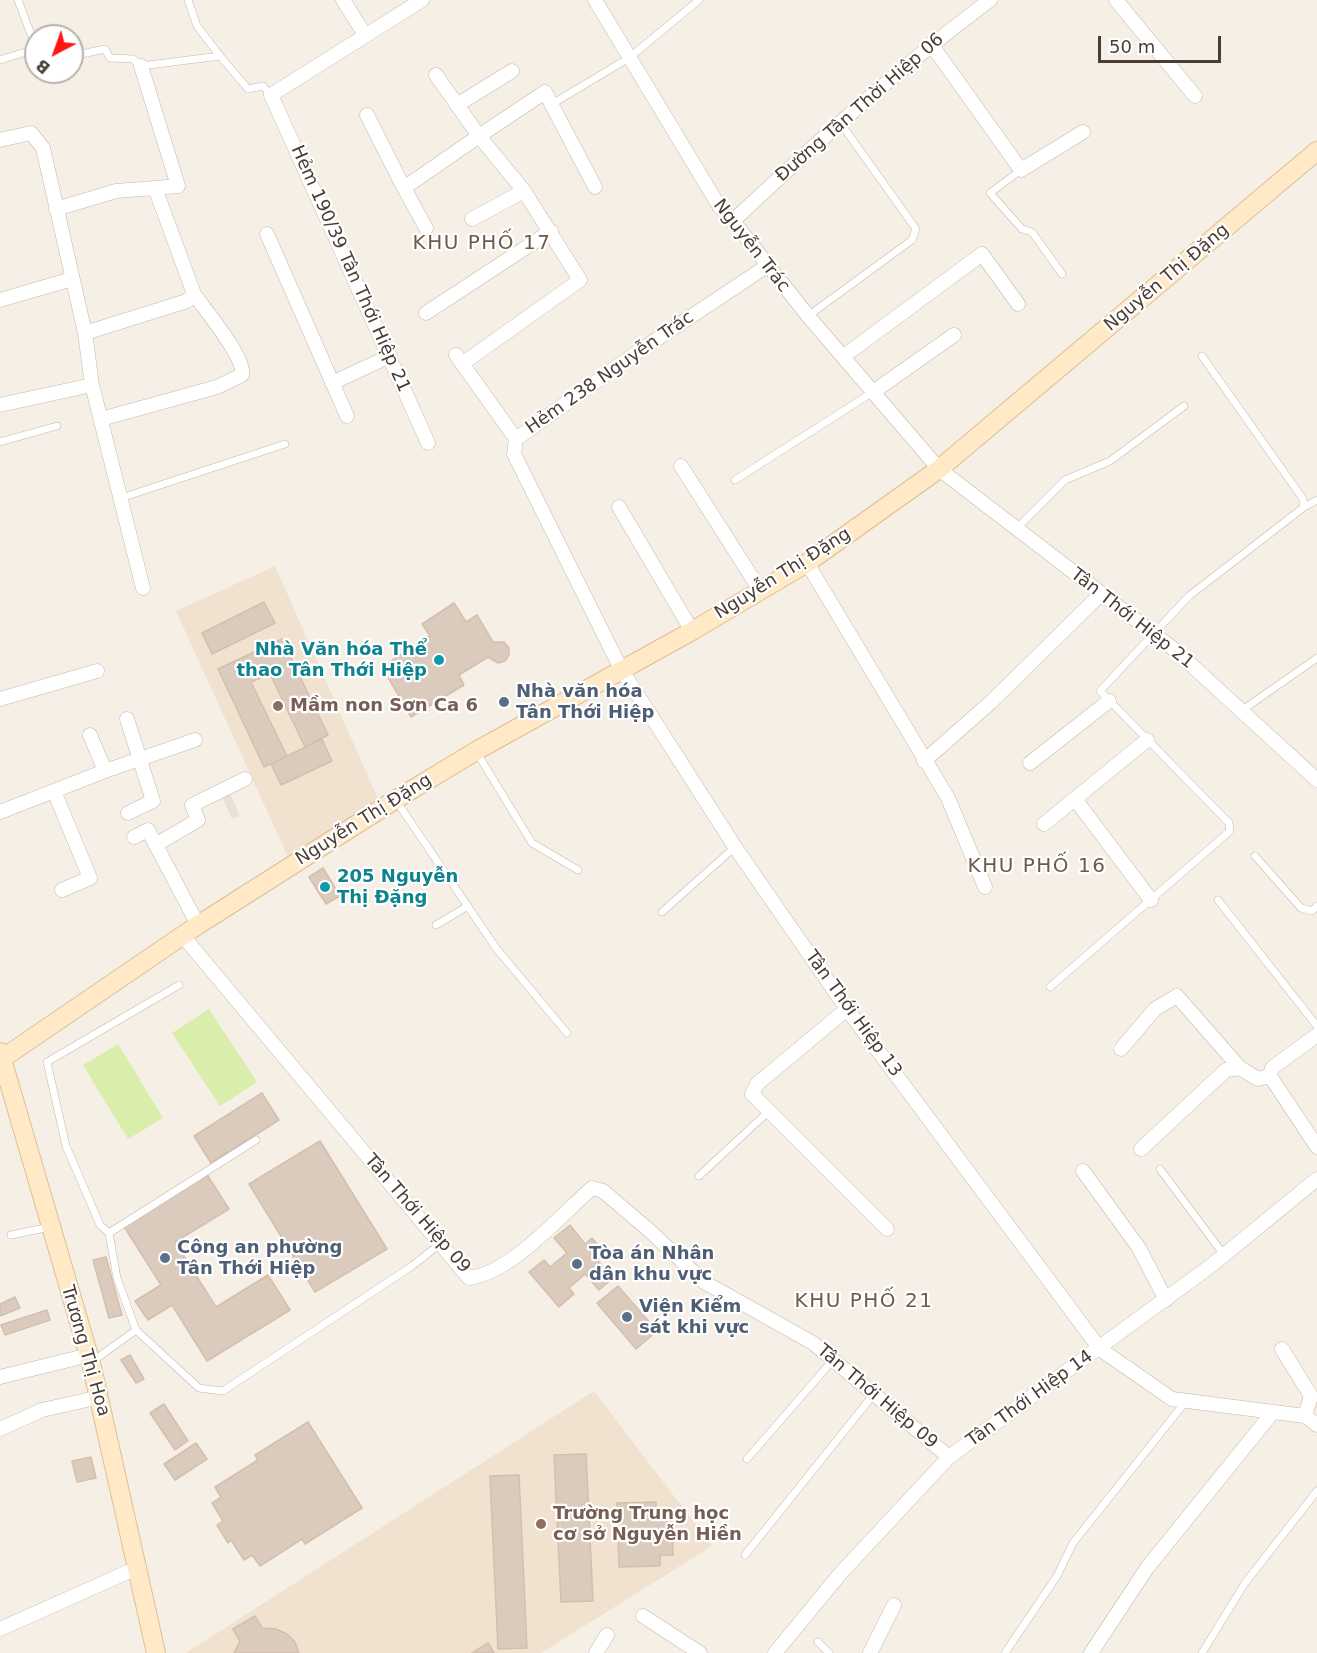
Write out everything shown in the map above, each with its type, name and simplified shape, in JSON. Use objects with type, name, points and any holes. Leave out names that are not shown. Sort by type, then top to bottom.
[{"type":"street","points":[[343,0],[365,35]]},
{"type":"street","points":[[271,95],[422,0]]},
{"type":"street","name":"Nguyễn Trác","points":[[595,0],[704,184],[808,316],[939,469]]},
{"type":"street","name":"Đường Tân Thời Hiệp 06","points":[[733,221],[839,122],[931,44],[990,0]]},
{"type":"street","points":[[1116,0],[1195,96]]},
{"type":"street","points":[[931,44],[1021,170],[1083,132]]},
{"type":"street","points":[[56,209],[116,191],[178,186],[141,66]]},
{"type":"street","points":[[457,105],[512,71]]},
{"type":"street","points":[[436,75],[479,136],[524,191],[580,280],[459,359],[516,439]]},
{"type":"street","points":[[404,188],[545,92],[595,187]]},
{"type":"street","name":"Hẻm 190/39 Tân Thới Hiệp 21","points":[[271,95],[428,443]]},
{"type":"street","points":[[367,115],[426,228]]},
{"type":"street","points":[[0,140],[31,133],[43,148],[85,333],[92,385],[143,588]]},
{"type":"street","name":"Nguyễn Thị Đặng","points":[[0,1057],[198,925],[395,800],[476,751],[692,631],[807,563],[939,469],[1317,151]]},
{"type":"street","points":[[101,419],[217,387],[242,375],[242,367],[234,352],[194,294],[154,188]]},
{"type":"street","points":[[472,219],[524,191]]},
{"type":"street","points":[[426,312],[551,231]]},
{"type":"street","points":[[267,234],[347,416]]},
{"type":"street","points":[[844,356],[982,254],[1018,303]]},
{"type":"street","name":"Hẻm 238 Nguyễn Trác","points":[[621,669],[514,454],[516,439],[639,351],[767,266]]},
{"type":"street","points":[[0,300],[72,279]]},
{"type":"street","points":[[85,333],[187,301],[194,294]]},
{"type":"street","points":[[873,392],[954,335]]},
{"type":"street","points":[[332,382],[390,356]]},
{"type":"street","points":[[0,405],[92,385]]},
{"type":"street","points":[[681,466],[760,590]]},
{"type":"street","name":"Tân Thới Hiệp 21","points":[[939,469],[1152,633],[1317,780]]},
{"type":"street","points":[[619,507],[692,631]]},
{"type":"street","points":[[807,563],[948,798],[985,887]]},
{"type":"street","points":[[924,761],[991,702],[1101,594]]},
{"type":"street","name":"Tân Thới Hiệp 13","points":[[621,669],[735,848],[847,1009],[1100,1349],[1172,1399],[1312,1416]]},
{"type":"street","points":[[0,699],[97,671]]},
{"type":"street","points":[[1030,764],[1109,701]]},
{"type":"street","points":[[127,719],[153,801],[128,813]]},
{"type":"street","points":[[90,735],[105,771]]},
{"type":"street","points":[[0,812],[105,771],[195,740]]},
{"type":"street","points":[[1044,824],[1147,740]]},
{"type":"street","points":[[157,844],[198,820],[192,805],[245,779]]},
{"type":"street","points":[[54,791],[90,878],[62,890]]},
{"type":"street","points":[[1075,799],[1151,900]]},
{"type":"street","points":[[134,837],[148,830],[198,925]]},
{"type":"street","name":"Tân Thới Hiệp 09","points":[[183,936],[469,1278],[484,1276],[506,1265],[592,1188],[603,1191],[704,1282],[813,1342],[949,1457]]},
{"type":"street","points":[[1121,1049],[1155,1009],[1178,996],[1240,1068],[1258,1079],[1270,1076]]},
{"type":"street","points":[[847,1009],[757,1084],[752,1094],[887,1229]]},
{"type":"street","points":[[1317,1035],[1272,1068],[1270,1076],[1317,1147]]},
{"type":"street","name":"Trương Thị Hoa","points":[[0,1057],[100,1397],[156,1653]]},
{"type":"street","points":[[1141,1149],[1226,1070],[1240,1068]]},
{"type":"street","points":[[1083,1171],[1139,1248],[1166,1300]]},
{"type":"street","name":"Tân Thới Hiệp 14","points":[[775,1653],[840,1574],[949,1457],[1166,1300],[1317,1179]]},
{"type":"street","points":[[1282,1349],[1311,1396],[1312,1416]]},
{"type":"street","points":[[0,1377],[90,1359]]},
{"type":"street","points":[[0,1429],[42,1410],[100,1397]]},
{"type":"street","points":[[1091,1653],[1146,1568],[1273,1412]]},
{"type":"street","points":[[0,1629],[139,1567]]},
{"type":"street","points":[[870,1653],[894,1605]]},
{"type":"street","points":[[643,1616],[700,1653]]},
{"type":"street","points":[[596,1653],[607,1635]]},
{"type":"lane","points":[[18,0],[27,24]]},
{"type":"lane","points":[[188,0],[197,26],[248,89],[263,86],[271,95]]},
{"type":"lane","points":[[552,104],[629,58],[699,0]]},
{"type":"lane","points":[[84,53],[105,49],[110,58],[134,59],[141,66],[220,56]]},
{"type":"lane","points":[[0,60],[24,52]]},
{"type":"lane","points":[[808,316],[912,240],[916,229],[839,122]]},
{"type":"lane","points":[[1021,170],[990,193],[1022,229],[1032,232],[1062,274]]},
{"type":"lane","points":[[1202,356],[1303,499],[1304,507]]},
{"type":"lane","points":[[735,480],[873,392]]},
{"type":"lane","points":[[1016,529],[1065,480],[1110,461],[1184,406]]},
{"type":"lane","points":[[0,442],[57,426]]},
{"type":"lane","points":[[121,498],[285,444]]},
{"type":"lane","points":[[1050,987],[1228,836],[1231,827],[1100,691],[1189,596],[1304,507],[1317,500]]},
{"type":"lane","points":[[1241,711],[1317,658]]},
{"type":"lane","points":[[476,751],[532,843],[578,870]]},
{"type":"lane","points":[[395,800],[496,948],[567,1033]]},
{"type":"lane","points":[[662,912],[735,848]]},
{"type":"lane","points":[[1255,856],[1301,908],[1312,911],[1317,906]]},
{"type":"lane","points":[[1218,900],[1317,1026]]},
{"type":"lane","points":[[436,925],[468,906]]},
{"type":"lane","points":[[179,985],[47,1062],[66,1146],[100,1225],[109,1233],[117,1278],[136,1330],[198,1388],[223,1391],[412,1266],[440,1244]]},
{"type":"lane","points":[[699,1176],[769,1110]]},
{"type":"lane","points":[[109,1233],[256,1140]]},
{"type":"lane","points":[[1160,1169],[1224,1255]]},
{"type":"lane","points":[[12,1235],[50,1227]]},
{"type":"lane","points":[[90,1359],[136,1330]]},
{"type":"lane","points":[[747,1459],[833,1360]]},
{"type":"lane","points":[[745,1555],[874,1394]]},
{"type":"lane","points":[[1005,1653],[1057,1576],[1073,1543],[1186,1401]]},
{"type":"lane","points":[[1202,1653],[1245,1583],[1317,1491]]},
{"type":"lane","points":[[818,1642],[829,1653]]},
{"type":"shaded area","name":"Mầm non Sơn Ca 6","points":[[275,566],[379,801],[288,857],[176,611]]},
{"type":"shaded area","points":[[228,789],[240,816],[232,819],[220,792]]},
{"type":"shaded area","name":"Trường Trung học cơ sở Nguyễn Hiền","points":[[594,1391],[712,1546],[541,1653],[186,1653]]},
{"type":"green space","points":[[209,1009],[257,1082],[220,1106],[172,1033]]},
{"type":"green space","points":[[118,1044],[163,1118],[128,1139],[83,1065]]},
{"type":"building","points":[[264,602],[275,623],[212,654],[202,633]]},
{"type":"building","name":"Nhà Văn hóa Thể thao Tân Thới Hiệp","points":[[454,603],[466,622],[477,615],[493,642],[504,642],[509,648],[509,655],[505,661],[498,663],[488,657],[459,675],[464,685],[411,717],[382,667],[430,636],[422,624]]},
{"type":"building","points":[[282,639],[328,735],[305,747],[270,674],[251,682],[287,756],[264,767],[218,669]]},
{"type":"building","points":[[322,739],[332,761],[281,785],[271,764]]},
{"type":"building","name":"205 Nguyễn Thị Đặng","points":[[323,868],[340,896],[326,904],[309,877]]},
{"type":"building","points":[[262,1093],[279,1120],[211,1163],[194,1136]]},
{"type":"building","points":[[320,1141],[387,1249],[315,1292],[249,1184]]},
{"type":"building","name":"Công an phường Tân Thới Hiệp","points":[[206,1173],[229,1209],[175,1242],[216,1307],[268,1275],[290,1310],[207,1361],[172,1305],[148,1320],[135,1301],[161,1285],[123,1225]]},
{"type":"building","name":"Tòa án Nhân dân khu vực","points":[[570,1225],[585,1244],[592,1238],[606,1254],[597,1260],[613,1278],[599,1290],[585,1274],[569,1288],[574,1294],[559,1307],[529,1272],[544,1260],[550,1267],[567,1253],[554,1238]]},
{"type":"building","points":[[106,1257],[122,1315],[109,1318],[93,1260]]},
{"type":"building","name":"Viện Kiểm sát khi vực","points":[[618,1286],[657,1331],[636,1349],[597,1303]]},
{"type":"building","points":[[15,1297],[20,1308],[0,1316],[0,1304]]},
{"type":"building","points":[[47,1310],[50,1320],[5,1335],[1,1325]]},
{"type":"building","points":[[130,1355],[144,1379],[136,1383],[121,1360]]},
{"type":"building","points":[[164,1404],[188,1441],[175,1450],[150,1413]]},
{"type":"building","points":[[308,1422],[362,1508],[305,1544],[302,1539],[260,1566],[252,1555],[244,1560],[231,1540],[228,1543],[217,1525],[223,1521],[212,1503],[221,1497],[215,1487],[258,1460],[255,1455]]},
{"type":"building","points":[[196,1443],[207,1459],[175,1480],[164,1464]]},
{"type":"building","points":[[586,1454],[593,1601],[561,1602],[554,1455]]},
{"type":"building","points":[[91,1457],[96,1478],[77,1482],[72,1461]]},
{"type":"building","points":[[519,1475],[527,1648],[498,1649],[490,1476]]},
{"type":"building","points":[[656,1502],[656,1513],[672,1513],[673,1555],[660,1555],[660,1566],[619,1567],[617,1503]]},
{"type":"building","points":[[255,1616],[262,1628],[276,1629],[287,1634],[295,1642],[299,1653],[234,1653],[240,1641],[233,1629]]},
{"type":"building","points":[[488,1643],[494,1653],[472,1653]]},
{"type":"place","name":"Nhà Văn hóa Thể thao Tân Thới Hiệp","points":[[439,660]]},
{"type":"place","name":"Nhà văn hóa Tân Thới Hiệp","points":[[504,702]]},
{"type":"place","name":"Mầm non Sơn Ca 6","points":[[278,706]]},
{"type":"place","name":"205 Nguyễn Thị Đặng","points":[[325,887]]},
{"type":"place","name":"Công an phường Tân Thới Hiệp","points":[[165,1258]]},
{"type":"place","name":"Tòa án Nhân dân khu vực","points":[[577,1264]]},
{"type":"place","name":"Viện Kiểm sát khi vực","points":[[627,1317]]},
{"type":"place","name":"Trường Trung học cơ sở Nguyễn Hiền","points":[[541,1524]]},
{"type":"district","name":"KHU PHỐ 17","points":[[482,244]]},
{"type":"district","name":"KHU PHỐ 16","points":[[1037,867]]},
{"type":"district","name":"KHU PHỐ 21","points":[[864,1302]]}]
